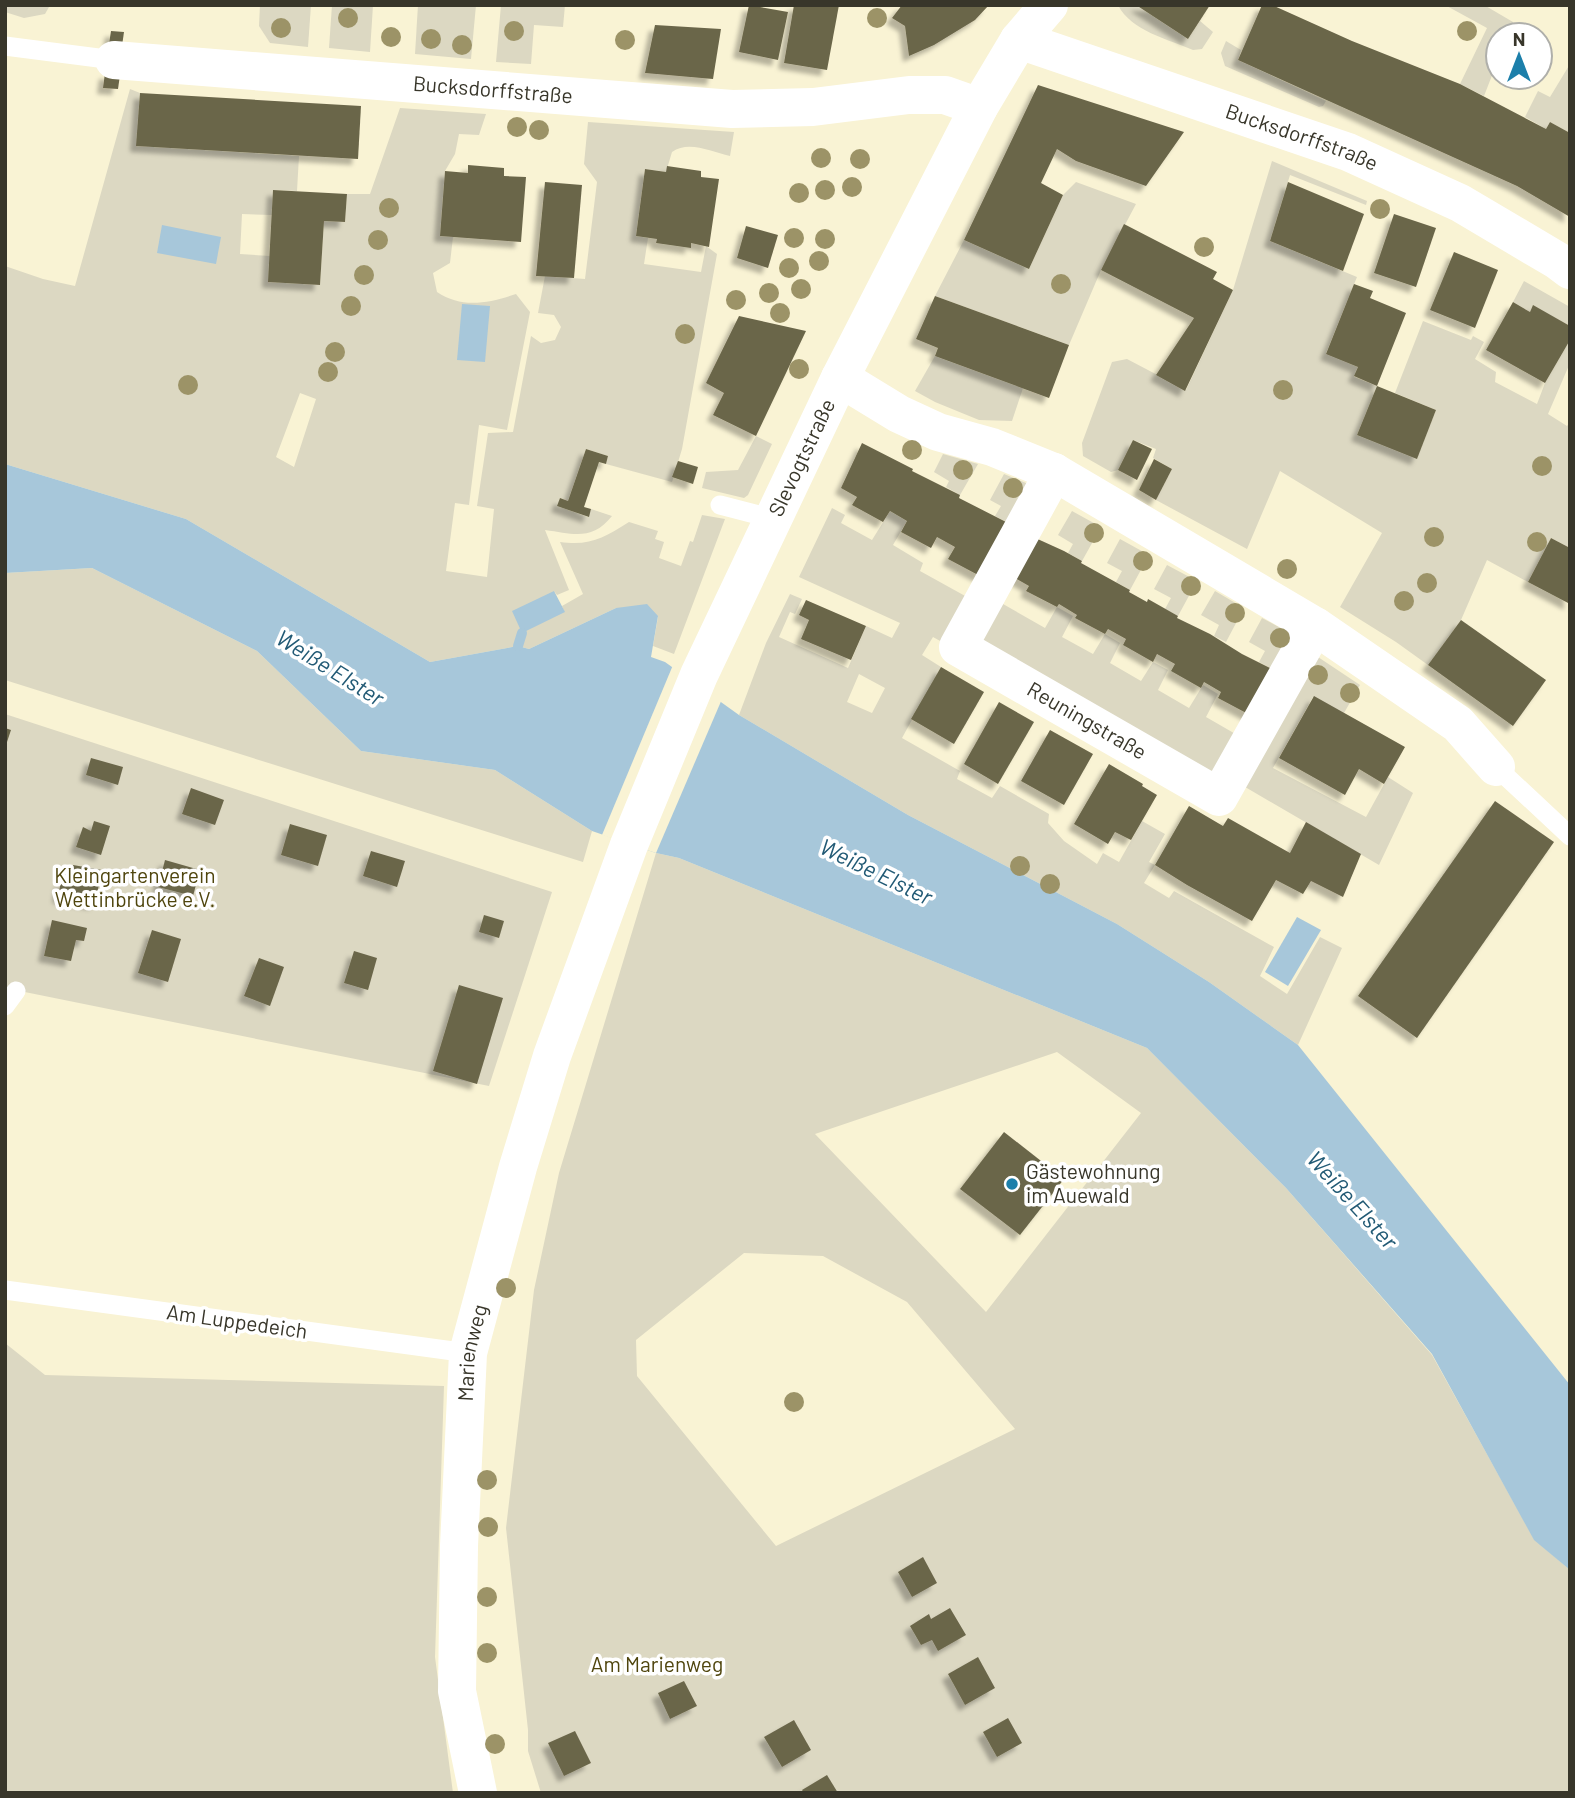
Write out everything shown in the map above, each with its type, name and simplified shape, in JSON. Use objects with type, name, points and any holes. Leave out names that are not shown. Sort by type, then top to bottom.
[{"type":"street","name":"Slevogtstraße","points":[[599,931],[629,845],[699,675],[840,378],[979,107],[1018,40],[1049,5]]},
{"type":"street","name":"Bucksdorffstraße","points":[[1018,40],[1348,152],[1460,203],[1570,270]]},
{"type":"street","name":"Bucksdorffstraße","points":[[114,60],[732,108],[813,107],[909,95],[945,95],[979,107]]},
{"type":"street","points":[[840,378],[899,414],[938,432],[992,447],[1054,472],[1315,626],[1458,723],[1496,767]]},
{"type":"street","name":"Reuningstraße","points":[[1054,472],[958,647],[1219,797],[1315,626]]},
{"type":"street","name":"Marienweg","points":[[478,1793],[457,1691],[459,1546],[468,1353],[518,1167],[552,1056],[599,931]]},
{"type":"lane","name":"Bucksdorffstraße","points":[[5,46],[114,60]]},
{"type":"lane","points":[[720,505],[774,519]]},
{"type":"lane","points":[[1496,767],[1570,836]]},
{"type":"lane","name":"Am Luppedeich","points":[[5,1290],[468,1353]]},
{"type":"green space","points":[[5,5],[49,7],[45,14],[24,18],[5,12]]},
{"type":"green space","points":[[260,5],[311,5],[308,47],[270,43],[259,26]]},
{"type":"green space","points":[[332,5],[373,5],[370,52],[329,48]]},
{"type":"green space","points":[[418,5],[476,5],[471,59],[415,54]]},
{"type":"green space","points":[[501,5],[565,5],[563,27],[534,25],[531,64],[496,62]]},
{"type":"green space","points":[[1118,5],[1136,5],[1188,39],[1200,21],[1213,32],[1202,49],[1193,50],[1141,28],[1124,14]]},
{"type":"green space","points":[[1445,5],[1484,5],[1511,21],[1484,21],[1484,26]]},
{"type":"green space","points":[[1484,34],[1484,96],[1460,84]]},
{"type":"green space","points":[[1226,41],[1241,50],[1238,60],[1326,101],[1323,106],[1319,107],[1225,66],[1221,53]]},
{"type":"green space","points":[[1570,64],[1570,133],[1550,122],[1546,129],[1525,117],[1538,91],[1550,97]]},
{"type":"green space","points":[[130,89],[140,93],[137,146],[299,156],[297,191],[273,190],[272,215],[242,214],[240,254],[270,256],[269,282],[320,285],[324,221],[345,222],[347,194],[370,194],[400,108],[486,114],[479,135],[459,134],[455,154],[445,171],[440,236],[453,237],[450,263],[433,273],[437,292],[446,297],[476,303],[516,294],[530,312],[507,430],[479,425],[469,505],[455,503],[446,571],[487,577],[494,509],[477,506],[488,433],[513,432],[531,336],[541,343],[555,340],[561,327],[554,315],[538,313],[545,276],[585,279],[597,182],[584,164],[588,122],[734,132],[730,156],[686,147],[672,152],[666,172],[645,169],[636,236],[648,238],[644,264],[701,272],[706,246],[717,254],[682,449],[672,482],[606,464],[608,456],[586,449],[568,501],[560,498],[558,506],[588,517],[591,509],[612,516],[597,529],[582,534],[545,530],[569,590],[557,595],[554,591],[564,612],[562,606],[583,594],[560,542],[580,543],[596,540],[629,522],[658,531],[655,539],[664,542],[659,558],[681,566],[702,515],[725,519],[674,654],[653,646],[658,617],[616,608],[529,649],[518,646],[430,662],[186,519],[5,464],[5,266],[75,286]],"holes":[[[300,393],[316,399],[294,467],[276,457]]]},
{"type":"green space","points":[[1272,161],[1367,201],[1366,205],[1290,175],[1270,241],[1357,277],[1326,353],[1358,367],[1354,377],[1377,386],[1357,435],[1417,458],[1436,410],[1395,393],[1423,321],[1471,340],[1473,336],[1484,342],[1475,359],[1496,372],[1495,382],[1537,404],[1545,383],[1570,340],[1570,363],[1548,414],[1567,426],[1570,422],[1570,548],[1551,538],[1528,582],[1487,560],[1461,620],[1428,665],[1340,607],[1382,533],[1280,471],[1247,549],[1156,500],[1172,469],[1153,458],[1156,449],[1133,440],[1118,470],[1111,472],[1083,456],[1082,443],[1112,362],[1127,359],[1186,390],[1233,290]]},
{"type":"green space","points":[[1076,182],[1136,204],[1101,270],[1069,345],[935,296],[964,240],[1029,269],[1063,195]]},
{"type":"green space","points":[[1524,281],[1570,307],[1570,326],[1533,306],[1530,312],[1513,302]]},
{"type":"green space","points":[[935,356],[1023,388],[1012,421],[979,420],[915,391]]},
{"type":"green space","points":[[756,436],[772,444],[748,495],[744,498],[702,488],[706,472],[738,470]]},
{"type":"green space","points":[[943,454],[978,464],[960,495],[946,487],[949,481],[934,472]]},
{"type":"green space","points":[[1004,474],[1031,485],[1010,524],[995,516],[1001,506],[990,500]]},
{"type":"green space","points":[[832,508],[845,515],[841,523],[872,540],[890,511],[907,521],[893,545],[923,563],[920,571],[967,597],[942,642],[933,637],[922,655],[941,667],[902,738],[960,771],[957,779],[992,798],[1000,786],[1049,814],[1048,823],[1064,841],[1097,864],[1103,853],[1119,862],[1142,821],[1165,834],[1149,862],[1155,865],[1144,883],[1169,898],[1174,891],[1274,947],[1260,976],[1287,994],[1320,937],[1342,948],[1298,1045],[1209,982],[1117,924],[908,815],[739,715],[766,643],[790,594],[802,599],[795,614],[790,612],[779,637],[848,668],[866,626],[892,638],[900,623],[799,577]],"holes":[[[859,674],[885,688],[872,713],[847,702]]]},
{"type":"green space","points":[[1072,511],[1101,527],[1082,561],[1068,553],[1073,544],[1058,535]]},
{"type":"green space","points":[[1120,539],[1149,555],[1130,590],[1116,582],[1122,571],[1107,563]]},
{"type":"green space","points":[[1167,565],[1197,581],[1178,616],[1165,609],[1171,598],[1154,589]]},
{"type":"green space","points":[[92,568],[257,651],[361,751],[495,770],[592,831],[583,862],[5,680],[5,573]]},
{"type":"green space","points":[[1215,591],[1244,608],[1226,642],[1214,636],[1219,625],[1201,615]]},
{"type":"green space","points":[[996,600],[1045,628],[1057,607],[1073,616],[1062,637],[1093,654],[1105,634],[1120,643],[1110,663],[1141,681],[1153,662],[1168,670],[1158,690],[1189,708],[1203,685],[1218,694],[1206,717],[1239,736],[1220,772],[1207,773],[982,644]]},
{"type":"green space","points":[[1262,618],[1290,633],[1274,670],[1259,662],[1265,651],[1249,642]]},
{"type":"green space","points":[[1312,653],[1360,685],[1344,713],[1313,697],[1273,768],[1366,817],[1388,777],[1413,793],[1379,865],[1240,784]]},
{"type":"green space","name":"Kleingartenverein Wettinbrücke e.V.","points":[[5,714],[552,892],[489,1086],[5,988]]},
{"type":"green space","name":"Am Marienweg","points":[[656,853],[679,858],[1147,1048],[1286,1188],[1432,1355],[1534,1539],[1570,1570],[1570,1793],[541,1793],[528,1751],[506,1528],[534,1290],[559,1173]],"holes":[[[1057,1052],[1141,1113],[986,1312],[815,1134]],[[744,1253],[823,1256],[907,1302],[1015,1429],[776,1546],[637,1376],[636,1340]]]},
{"type":"green space","points":[[5,1343],[45,1375],[444,1386],[435,1657],[453,1793],[5,1793]]},
{"type":"water","points":[[162,225],[221,237],[216,264],[157,253]]},
{"type":"water","points":[[462,304],[490,306],[485,362],[457,360]]},
{"type":"water","name":"Weiße Elster","points":[[5,464],[186,519],[430,662],[518,646],[529,649],[616,608],[647,604],[658,616],[651,657],[665,662],[739,715],[908,815],[1117,924],[1209,982],[1298,1045],[1570,1385],[1570,1570],[1534,1540],[1432,1354],[1286,1188],[1147,1048],[679,858],[592,831],[495,770],[361,751],[257,651],[92,568],[5,573]]},
{"type":"water","points":[[554,591],[565,612],[522,633],[512,611]]},
{"type":"water","points":[[1297,917],[1321,930],[1288,986],[1265,972]]},
{"type":"pier","points":[[673,665],[722,699],[656,853],[602,835]]},
{"type":"building","points":[[749,5],[788,12],[778,60],[739,52]]},
{"type":"building","points":[[794,5],[839,5],[827,70],[784,63]]},
{"type":"building","points":[[902,5],[989,5],[975,20],[934,45],[909,56],[905,26],[892,18]]},
{"type":"building","points":[[1136,5],[1210,5],[1188,39]]},
{"type":"building","points":[[1262,5],[1272,5],[1352,41],[1460,84],[1546,129],[1550,122],[1570,133],[1570,217],[1517,186],[1238,60]]},
{"type":"building","points":[[655,25],[721,29],[713,79],[645,73]]},
{"type":"building","points":[[111,31],[124,32],[122,46],[109,44]]},
{"type":"building","points":[[105,73],[120,75],[118,89],[103,88]]},
{"type":"building","points":[[1038,85],[1184,132],[1146,186],[1076,161],[1057,149],[1041,183],[1063,195],[1029,269],[964,240]]},
{"type":"building","points":[[140,93],[361,106],[358,159],[136,146]]},
{"type":"building","points":[[468,165],[504,168],[504,176],[526,177],[521,242],[440,236],[445,171],[468,173]]},
{"type":"building","points":[[667,166],[701,171],[701,177],[719,179],[709,247],[691,243],[691,248],[656,243],[657,239],[636,236],[645,169],[666,172]]},
{"type":"building","points":[[545,182],[582,185],[574,278],[536,276]]},
{"type":"building","points":[[1288,182],[1364,214],[1343,271],[1270,241]]},
{"type":"building","points":[[273,190],[347,194],[345,222],[324,221],[320,285],[268,282]]},
{"type":"building","points":[[1394,214],[1436,228],[1416,287],[1374,273]]},
{"type":"building","points":[[1124,224],[1217,272],[1213,279],[1233,290],[1185,391],[1156,375],[1194,318],[1101,270]]},
{"type":"building","points":[[746,226],[778,235],[768,268],[737,258]]},
{"type":"building","points":[[1454,252],[1498,270],[1475,328],[1430,310]]},
{"type":"building","points":[[1354,284],[1373,291],[1370,298],[1406,313],[1377,386],[1354,376],[1358,367],[1326,354]]},
{"type":"building","points":[[935,296],[1069,345],[1049,398],[935,356],[938,348],[916,339]]},
{"type":"building","points":[[1513,302],[1530,312],[1533,305],[1570,326],[1570,340],[1545,383],[1486,350]]},
{"type":"building","points":[[739,316],[806,331],[756,436],[713,415],[724,393],[706,383]]},
{"type":"building","points":[[1377,386],[1436,410],[1417,459],[1357,435]]},
{"type":"building","points":[[1133,440],[1152,449],[1137,480],[1118,470]]},
{"type":"building","points":[[862,443],[1010,524],[980,576],[948,559],[955,547],[937,537],[931,548],[901,532],[907,521],[890,511],[883,522],[852,505],[857,497],[841,488]]},
{"type":"building","points":[[586,449],[608,456],[606,464],[599,462],[584,507],[591,509],[589,517],[557,506],[560,498],[568,501]]},
{"type":"building","points":[[1154,459],[1172,469],[1156,500],[1139,490]]},
{"type":"building","points":[[678,461],[698,467],[693,484],[672,477]]},
{"type":"building","points":[[1031,536],[1064,551],[1130,590],[1129,592],[1147,602],[1148,599],[1178,616],[1177,618],[1274,670],[1250,715],[1218,698],[1221,692],[1204,682],[1201,688],[1171,671],[1175,664],[1157,654],[1153,662],[1123,645],[1126,639],[1108,629],[1105,634],[1075,618],[1077,615],[1059,604],[1057,607],[1026,591],[1029,586],[1010,575]]},
{"type":"building","points":[[1551,538],[1570,548],[1570,604],[1528,582]]},
{"type":"building","points":[[806,600],[866,626],[851,660],[801,639],[809,620],[799,615]]},
{"type":"building","points":[[1461,620],[1546,680],[1513,726],[1428,665]]},
{"type":"building","points":[[941,667],[984,692],[954,744],[911,719]]},
{"type":"building","points":[[1314,696],[1405,747],[1384,784],[1359,769],[1345,795],[1279,758]]},
{"type":"building","points":[[999,702],[1034,722],[998,784],[964,764]]},
{"type":"building","points":[[5,728],[11,730],[6,745],[5,745]]},
{"type":"building","points":[[1050,730],[1093,754],[1064,805],[1021,781]]},
{"type":"building","points":[[91,758],[123,767],[118,785],[86,775]]},
{"type":"building","points":[[1109,764],[1157,795],[1131,840],[1115,832],[1108,844],[1074,824]]},
{"type":"building","points":[[191,788],[224,800],[215,825],[182,814]]},
{"type":"building","points":[[1495,801],[1554,842],[1417,1038],[1358,996]]},
{"type":"building","points":[[1189,806],[1223,826],[1228,818],[1290,853],[1306,822],[1361,854],[1343,897],[1311,881],[1303,894],[1276,880],[1252,921],[1187,885],[1155,865]]},
{"type":"building","points":[[94,821],[110,826],[101,855],[76,847],[83,827],[91,831]]},
{"type":"building","points":[[290,824],[327,835],[318,866],[281,855]]},
{"type":"building","points":[[371,851],[405,861],[397,887],[363,876]]},
{"type":"building","points":[[165,860],[200,870],[193,896],[158,887]]},
{"type":"building","points":[[73,865],[102,870],[95,904],[58,897],[61,881],[69,883]]},
{"type":"building","points":[[484,915],[504,921],[499,938],[479,932]]},
{"type":"building","points":[[52,920],[87,928],[84,941],[76,940],[71,961],[44,956]]},
{"type":"building","points":[[152,930],[181,939],[168,982],[138,973]]},
{"type":"building","points":[[354,951],[377,958],[368,990],[344,983]]},
{"type":"building","points":[[259,958],[284,967],[270,1006],[244,996]]},
{"type":"building","points":[[459,985],[503,998],[477,1084],[433,1071]]},
{"type":"building","name":"Gästewohnung im Auewald","points":[[1004,1132],[1064,1179],[1020,1235],[960,1189]]},
{"type":"building","points":[[923,1557],[937,1583],[912,1597],[898,1572]]},
{"type":"building","points":[[950,1608],[966,1635],[938,1651],[932,1640],[921,1645],[910,1626],[929,1614],[931,1619]]},
{"type":"building","points":[[978,1657],[995,1688],[965,1705],[948,1674]]},
{"type":"building","points":[[684,1681],[697,1706],[670,1719],[658,1693]]},
{"type":"building","points":[[1008,1718],[1022,1743],[997,1757],[983,1732]]},
{"type":"building","points":[[794,1720],[811,1750],[782,1767],[764,1737]]},
{"type":"building","points":[[575,1731],[591,1763],[564,1776],[548,1743]]},
{"type":"building","points":[[827,1775],[838,1793],[804,1793],[802,1790]]},
{"type":"waterway","points":[[518,646],[522,633]]},
{"type":"place","name":"Gästewohnung im Auewald","points":[[1012,1184]]}]
